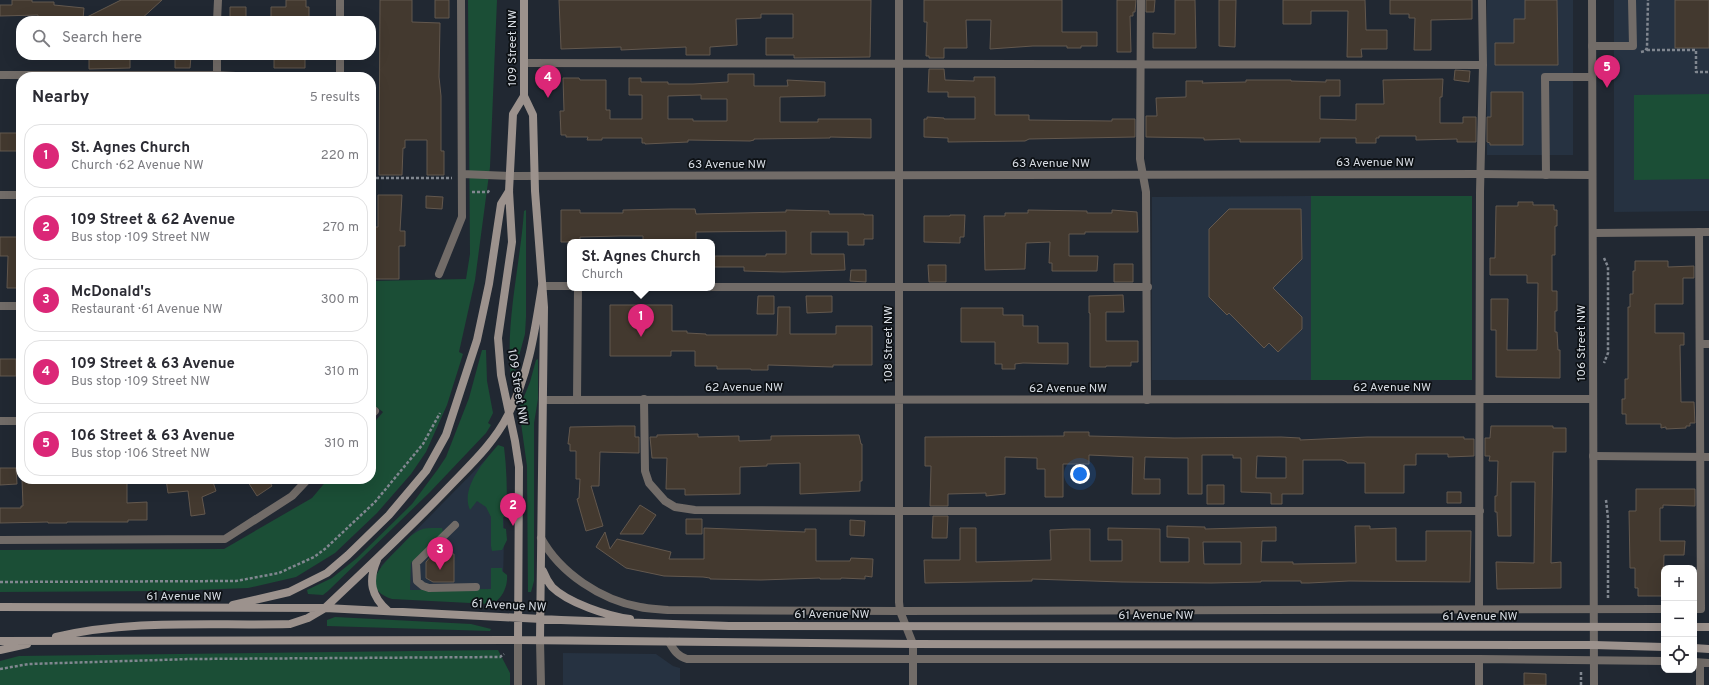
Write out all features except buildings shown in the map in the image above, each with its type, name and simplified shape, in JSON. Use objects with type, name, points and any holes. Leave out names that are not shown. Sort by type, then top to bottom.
[{"type":"main road","name":"109 Street NW","points":[[524,0],[524,96],[533,115],[534,176],[544,307],[540,640]]},
{"type":"main road","name":"109 Street NW","points":[[518,640],[519,467],[516,441],[501,375],[498,338],[512,242],[509,191],[512,114],[524,96]]},
{"type":"main road","points":[[216,608],[289,592],[327,573],[348,555],[389,515],[426,471],[446,435],[477,340],[489,284],[501,204],[509,191]]},
{"type":"main road","points":[[0,650],[82,631],[123,626],[290,624],[308,618],[325,608],[420,516],[480,455],[498,432],[509,414],[525,374],[532,347],[542,286]]},
{"type":"main road","points":[[378,557],[372,575],[373,589],[380,604],[388,611]]},
{"type":"main road","points":[[541,566],[553,588],[577,603],[623,618],[671,625]]},
{"type":"main road","name":"61 Avenue NW","points":[[0,607],[325,608],[671,625],[906,627],[1661,627]]},
{"type":"main road","points":[[1697,627],[1709,627]]},
{"type":"main road","points":[[0,641],[540,640],[912,644],[1594,645],[1661,647]]},
{"type":"main road","points":[[1697,648],[1709,649]]},
{"type":"street","points":[[217,16],[218,0]]},
{"type":"street","points":[[340,0],[340,16]]},
{"type":"street","points":[[439,274],[462,217],[461,0]]},
{"type":"street","name":"108 Street NW","points":[[899,0],[900,611],[912,644],[913,685]]},
{"type":"street","points":[[1141,0],[1140,159],[1146,192],[1148,287],[1147,400]]},
{"type":"street","points":[[1479,611],[1480,510],[1478,399],[1480,174],[1483,65],[1482,0]]},
{"type":"street","name":"106 Street NW","points":[[1592,0],[1592,456],[1594,685]]},
{"type":"street","points":[[1592,46],[1633,46],[1632,0]]},
{"type":"street","points":[[217,60],[217,72]]},
{"type":"street","points":[[340,60],[340,72]]},
{"type":"street","points":[[524,63],[1141,63],[1483,65]]},
{"type":"street","points":[[0,75],[16,75]]},
{"type":"street","points":[[1546,175],[1545,77],[1592,77]]},
{"type":"street","name":"63 Avenue NW","points":[[462,176],[1592,175]]},
{"type":"street","points":[[0,195],[16,195]]},
{"type":"street","points":[[1698,609],[1705,457],[1700,344],[1699,232]]},
{"type":"street","points":[[1592,233],[1709,232]]},
{"type":"street","points":[[542,286],[567,286]]},
{"type":"street","points":[[715,287],[1148,287]]},
{"type":"street","points":[[577,400],[578,291]]},
{"type":"street","points":[[0,306],[16,306]]},
{"type":"street","points":[[1700,344],[1709,344]]},
{"type":"street","name":"62 Avenue NW","points":[[543,400],[1593,400]]},
{"type":"street","points":[[644,400],[644,471],[649,483],[656,493],[675,507],[695,510],[1480,510]]},
{"type":"street","points":[[0,421],[16,421]]},
{"type":"street","points":[[1592,456],[1705,457]]},
{"type":"street","points":[[0,540],[225,539],[292,496],[303,484]]},
{"type":"street","points":[[455,525],[416,563],[418,581],[423,586],[429,588],[476,587]]},
{"type":"street","name":"61 Avenue NW","points":[[541,538],[553,557],[591,588],[611,598],[640,607],[668,610],[1479,611],[1661,609]]},
{"type":"street","name":"109 Street NW","points":[[518,640],[518,685]]},
{"type":"street","name":"109 Street NW","points":[[540,640],[541,685]]},
{"type":"street","points":[[669,642],[676,653],[687,659],[1479,659],[1661,661]]},
{"type":"street","points":[[1479,659],[1479,685]]},
{"type":"street","points":[[1700,685],[1697,662],[1709,663]]},
{"type":"path","points":[[1646,50],[1696,50],[1696,72],[1709,72]]},
{"type":"path","points":[[376,178],[462,176]]},
{"type":"path","points":[[462,192],[488,192],[490,190]]},
{"type":"path","points":[[0,582],[236,581],[279,573],[314,557],[326,548],[375,502],[423,444],[443,408]]},
{"type":"path","points":[[0,669],[29,664],[183,659],[500,657],[504,654]]},
{"type":"shaded area","points":[[1487,0],[1573,0],[1573,155],[1487,155]]},
{"type":"shaded area","points":[[1614,0],[1709,0],[1709,211],[1614,212]]},
{"type":"shaded area","points":[[1311,196],[1311,380],[1152,380],[1152,197]]},
{"type":"shaded area","points":[[499,446],[502,454],[504,538],[503,581],[501,593],[385,596],[381,566]]},
{"type":"shaded area","points":[[563,653],[656,654],[673,666],[680,668],[680,685],[563,685]]},
{"type":"green space","points":[[468,0],[497,0],[490,167],[475,280],[459,352],[463,354],[447,405],[426,452],[411,474],[377,513],[335,553],[296,577],[248,588],[169,591],[0,592],[0,550],[224,549],[312,498],[324,484],[376,484],[376,420],[383,412],[376,407],[376,281],[466,279],[470,254]]},
{"type":"green space","points":[[1709,94],[1709,179],[1634,180],[1634,95]]},
{"type":"green space","points":[[1311,196],[1472,196],[1472,380],[1311,380]]},
{"type":"green space","points":[[526,210],[525,334],[513,378],[511,378],[511,315],[524,211]]},
{"type":"green space","points":[[482,350],[486,350],[487,381],[493,413],[488,423],[491,425],[486,433],[430,492],[328,591],[323,595],[308,594],[307,590],[332,578],[357,558],[412,504],[438,469],[446,457],[469,398]]},
{"type":"green space","points":[[538,359],[538,399],[534,423],[534,581],[531,592],[528,592],[527,466],[519,409],[530,382],[536,360]]},
{"type":"green space","points":[[498,445],[504,447],[505,456],[507,517],[503,517],[503,528],[506,529],[507,540],[502,550],[492,551],[491,517],[486,507],[477,501],[470,510],[468,493],[475,475]]},
{"type":"green space","points":[[425,528],[442,528],[443,532],[411,563],[410,590],[491,589],[491,568],[502,568],[502,571],[507,575],[507,579],[505,588],[498,600],[490,604],[392,599],[382,594],[376,588],[375,582],[381,568],[406,541],[414,534]]},
{"type":"green space","points":[[335,617],[471,624],[491,629],[490,631],[327,626],[327,620]]},
{"type":"green space","points":[[498,650],[510,673],[510,685],[0,685],[0,661],[19,656]]},
{"type":"place","name":"106 Street & 63 Avenue","points":[[1607,88]]},
{"type":"place","name":"109 Street & 63 Avenue","points":[[548,98]]},
{"type":"place","name":"St. Agnes Church","points":[[641,337]]},
{"type":"place","name":"109 Street & 62 Avenue","points":[[513,526]]},
{"type":"place","name":"McDonald's","points":[[440,570]]}]
